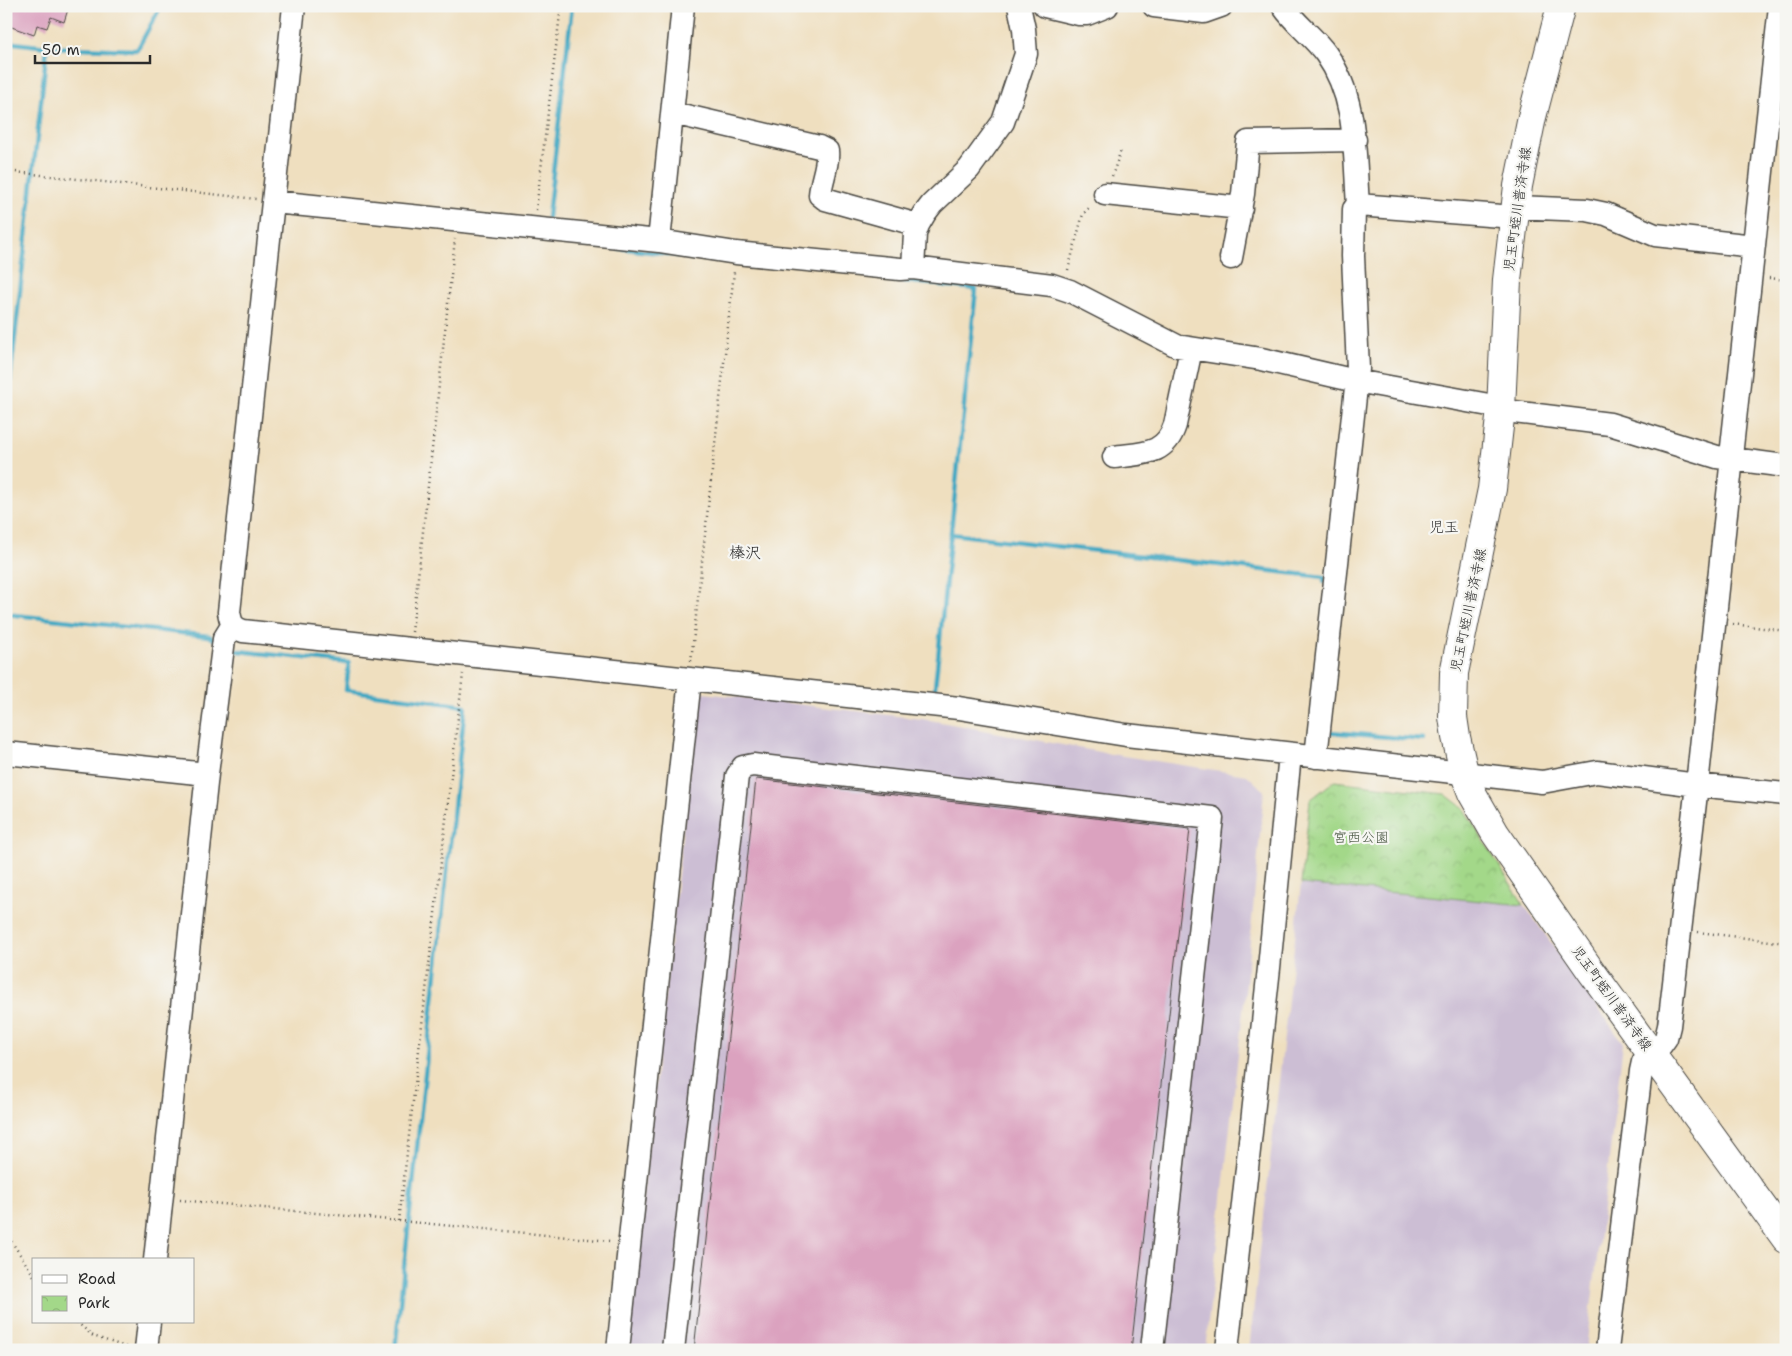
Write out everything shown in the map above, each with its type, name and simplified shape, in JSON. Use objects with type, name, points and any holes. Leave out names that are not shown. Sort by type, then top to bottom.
[{"type":"main road","name":"児玉町蛭川普済寺線","points":[[1561,6],[1532,117],[1514,212],[1507,280],[1501,408],[1488,513],[1454,673],[1453,717],[1456,737],[1464,772],[1472,793],[1495,833],[1591,971],[1786,1239]]},
{"type":"street","points":[[155,1258],[207,774],[224,639],[232,626],[229,612],[294,6]]},
{"type":"street","points":[[659,241],[683,6]]},
{"type":"street","points":[[913,268],[915,234],[918,225],[932,204],[969,169],[1003,122],[1026,54],[1024,28],[1019,6]]},
{"type":"street","points":[[1045,6],[1087,14],[1107,6]]},
{"type":"street","points":[[1154,6],[1204,12],[1221,6]]},
{"type":"street","points":[[1283,6],[1322,48],[1337,72],[1348,103],[1355,140],[1358,205],[1354,209],[1353,256],[1358,345],[1356,381],[1316,757]]},
{"type":"street","points":[[1607,1350],[1641,1071],[1643,1062],[1650,1050],[1661,1044],[1666,1038],[1669,1026],[1715,622],[1780,6]]},
{"type":"street","points":[[673,113],[819,147],[827,151],[828,158],[820,194],[825,199],[918,225]]},
{"type":"street","points":[[1231,258],[1241,208],[1248,142],[1355,140]]},
{"type":"street","points":[[1105,194],[1241,208]]},
{"type":"street","points":[[274,202],[659,241],[736,253],[900,269],[913,268],[1052,285],[1070,291],[1177,346],[1261,359],[1356,381],[1489,405],[1514,412],[1610,424],[1717,457],[1786,466]]},
{"type":"street","points":[[1358,205],[1514,212],[1587,210],[1606,214],[1655,235],[1754,246]]},
{"type":"street","points":[[1114,457],[1153,451],[1167,443],[1175,425],[1191,349]]},
{"type":"street","points":[[232,626],[243,631],[959,708],[1126,735],[1542,782],[1597,772],[1786,794]]},
{"type":"street","points":[[618,1350],[690,679]]},
{"type":"street","points":[[6,753],[207,774]]},
{"type":"street","points":[[1227,1350],[1268,978],[1290,754]]},
{"type":"street","points":[[673,1350],[737,776],[743,767],[753,765],[1212,818],[1152,1350]]},
{"type":"street","points":[[146,1350],[149,1324]]},
{"type":"path","points":[[534,228],[561,6]]},
{"type":"path","points":[[1062,289],[1083,214],[1105,194],[1121,150]]},
{"type":"path","points":[[6,171],[274,202]]},
{"type":"path","points":[[410,649],[457,221]]},
{"type":"path","points":[[690,679],[736,253]]},
{"type":"path","points":[[1715,622],[1786,631]]},
{"type":"path","points":[[399,1221],[466,655]]},
{"type":"path","points":[[1680,930],[1786,943]]},
{"type":"path","points":[[162,1199],[630,1243]]},
{"type":"path","points":[[6,1233],[32,1273]]},
{"type":"path","points":[[79,1324],[93,1336],[135,1350]]},
{"type":"shaded area","points":[[704,693],[930,720],[1110,754],[1247,775],[1264,791],[1246,984],[1205,1350],[626,1350],[697,701]]},
{"type":"shaded area","points":[[1301,884],[1524,905],[1623,1043],[1586,1350],[1249,1350]]},
{"type":"green space","name":"宮西公園","points":[[1334,781],[1445,794],[1463,808],[1524,905],[1301,884],[1310,800]]},
{"type":"building","points":[[6,6],[69,6],[64,22],[51,17],[47,28],[37,25],[34,35],[6,25]]},
{"type":"building","points":[[756,779],[1190,829],[1131,1350],[694,1350]]},
{"type":"waterway","points":[[6,42],[47,47],[137,50],[161,6]]},
{"type":"waterway","points":[[548,217],[572,6]]},
{"type":"waterway","points":[[6,418],[47,47]]},
{"type":"waterway","points":[[602,246],[684,256]]},
{"type":"waterway","points":[[895,280],[976,289],[935,687]]},
{"type":"waterway","points":[[951,534],[1324,577],[1324,582]]},
{"type":"waterway","points":[[6,614],[209,636],[217,641]]},
{"type":"waterway","points":[[230,650],[349,663],[346,690],[465,706],[395,1350]]},
{"type":"waterway","points":[[1330,732],[1424,740]]},
{"type":"district","name":"児玉","points":[[1444,527]]},
{"type":"district","name":"榛沢","points":[[745,552]]}]
